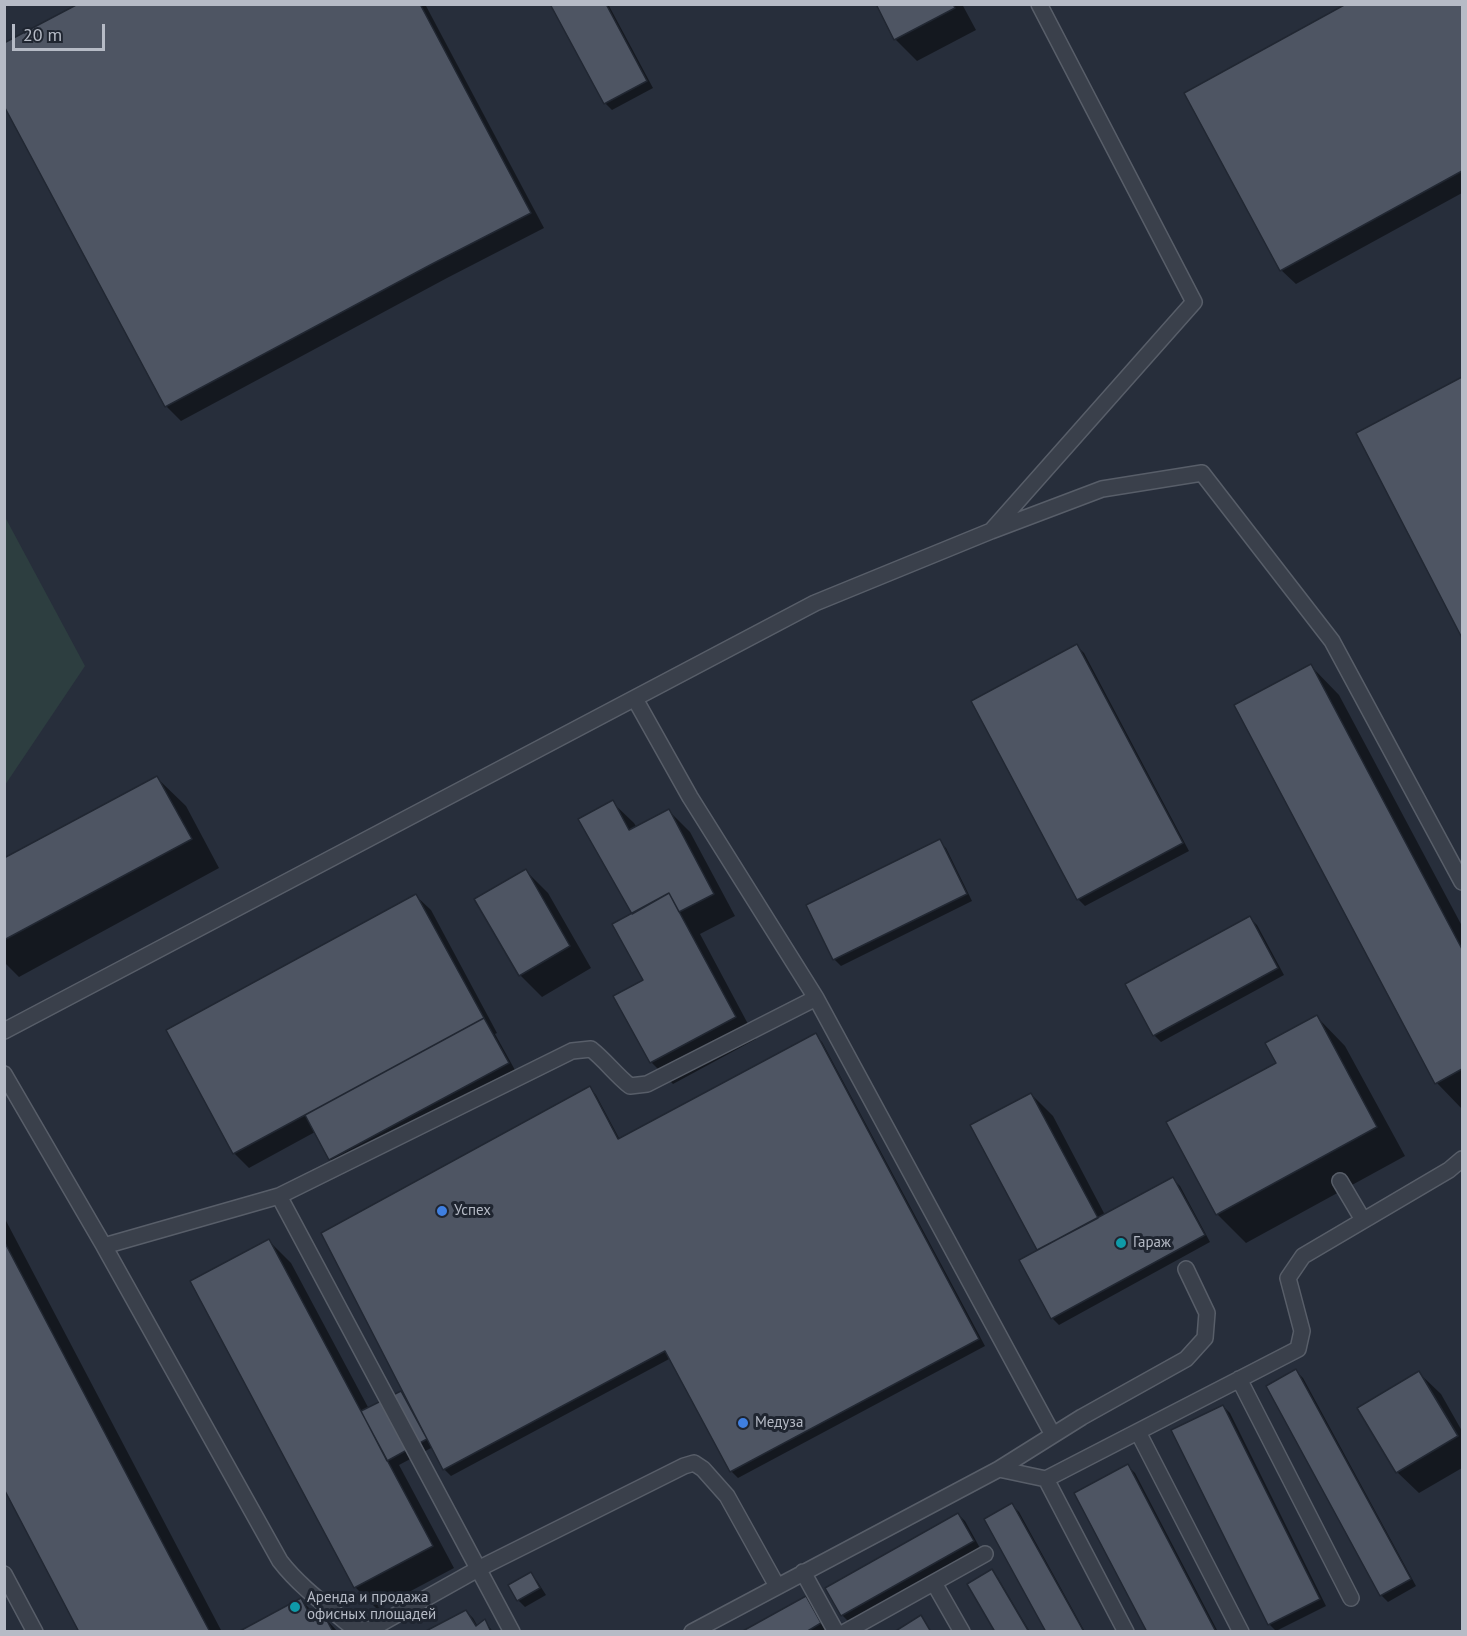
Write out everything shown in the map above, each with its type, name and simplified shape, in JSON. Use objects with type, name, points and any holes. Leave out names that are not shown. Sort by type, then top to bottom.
[{"type":"lane","points":[[991,531],[1194,302],[1039,4]]},
{"type":"lane","points":[[4,1031],[815,603],[991,531],[1102,489],[1202,473],[1332,640],[1462,882]]},
{"type":"lane","points":[[635,699],[690,797],[816,998],[1053,1435]]},
{"type":"lane","points":[[104,1246],[279,1196],[572,1051],[591,1049],[630,1086],[647,1084],[816,998]]},
{"type":"lane","points":[[4,1074],[104,1246],[280,1561],[303,1587],[352,1627],[360,1630],[371,1629],[478,1569],[694,1463],[703,1469],[727,1496],[777,1586]]},
{"type":"lane","points":[[999,1469],[1046,1479],[1298,1349],[1302,1331],[1288,1278],[1303,1256],[1449,1170],[1462,1159]]},
{"type":"lane","points":[[1340,1181],[1363,1220]]},
{"type":"lane","points":[[279,1196],[512,1632]]},
{"type":"lane","points":[[692,1632],[999,1469],[1082,1417],[1186,1359],[1205,1338],[1207,1313],[1186,1269]]},
{"type":"lane","points":[[1239,1379],[1352,1598]]},
{"type":"lane","points":[[1138,1432],[1241,1632]]},
{"type":"lane","points":[[1046,1479],[1126,1632]]},
{"type":"lane","points":[[845,1632],[985,1554]]},
{"type":"lane","points":[[803,1572],[836,1632]]},
{"type":"lane","points":[[4,1574],[35,1632]]},
{"type":"lane","points":[[934,1583],[962,1632]]},
{"type":"shaded area","points":[[5,517],[85,666],[4,785]]},
{"type":"building","points":[[78,4],[420,4],[531,213],[165,407],[4,106],[4,43]]},
{"type":"building","points":[[550,4],[606,4],[647,81],[604,104]]},
{"type":"building","points":[[876,4],[953,4],[955,8],[894,40]]},
{"type":"building","points":[[1346,4],[1462,4],[1462,171],[1280,271],[1184,93]]},
{"type":"building","points":[[1462,377],[1462,638],[1356,433]]},
{"type":"building","points":[[1077,644],[1183,843],[1077,900],[971,701]]},
{"type":"building","points":[[1311,664],[1462,949],[1462,1069],[1435,1084],[1234,705]]},
{"type":"building","points":[[157,776],[192,839],[4,940],[4,858]]},
{"type":"building","points":[[613,800],[629,830],[669,809],[714,894],[679,912],[669,893],[632,914],[578,819]]},
{"type":"building","points":[[940,839],[967,894],[833,960],[806,905]]},
{"type":"building","points":[[526,869],[570,946],[519,976],[474,899]]},
{"type":"building","points":[[669,893],[736,1017],[650,1063],[613,996],[643,980],[612,924]]},
{"type":"building","points":[[416,894],[484,1018],[233,1154],[166,1030]]},
{"type":"building","points":[[1250,916],[1278,968],[1153,1036],[1125,984]]},
{"type":"building","points":[[1317,1015],[1377,1127],[1216,1215],[1166,1122],[1276,1063],[1265,1043]]},
{"type":"building","points":[[484,1018],[509,1063],[329,1160],[305,1115]]},
{"type":"building","points":[[816,1033],[979,1339],[730,1472],[665,1351],[443,1470],[321,1233],[590,1086],[618,1139]]},
{"type":"building","points":[[1031,1093],[1098,1218],[1037,1250],[970,1125]]},
{"type":"building","name":"Гараж","points":[[1173,1177],[1205,1235],[1051,1319],[1019,1260]]},
{"type":"building","points":[[269,1239],[433,1546],[354,1588],[190,1281]]},
{"type":"building","points":[[4,1241],[210,1632],[79,1632],[4,1489]]},
{"type":"building","points":[[1296,1369],[1411,1579],[1380,1596],[1266,1386]]},
{"type":"building","points":[[1419,1371],[1458,1436],[1396,1473],[1357,1408]]},
{"type":"building","points":[[401,1391],[427,1439],[387,1461],[361,1411]]},
{"type":"building","points":[[1223,1405],[1320,1599],[1268,1625],[1171,1430]]},
{"type":"building","points":[[1128,1464],[1216,1632],[1147,1632],[1074,1493]]},
{"type":"building","points":[[1012,1503],[1084,1632],[1046,1632],[984,1519]]},
{"type":"building","points":[[958,1513],[974,1541],[841,1616],[825,1588]]},
{"type":"building","points":[[992,1569],[1029,1632],[995,1632],[967,1584]]},
{"type":"building","points":[[531,1572],[540,1588],[517,1601],[508,1585]]},
{"type":"building","points":[[806,1596],[821,1623],[806,1632],[741,1632]]},
{"type":"building","name":"Аренда и продажа офисных площадей","points":[[301,1598],[313,1621],[324,1615],[333,1632],[238,1632]]},
{"type":"building","points":[[466,1610],[476,1626],[485,1619],[491,1632],[424,1632]]},
{"type":"building","points":[[921,1615],[931,1632],[894,1632]]},
{"type":"place","name":"Успех","points":[[442,1211]]},
{"type":"place","name":"Гараж","points":[[1121,1243]]},
{"type":"place","name":"Медуза","points":[[743,1423]]},
{"type":"place","name":"Аренда и продажа офисных площадей","points":[[295,1607]]}]
